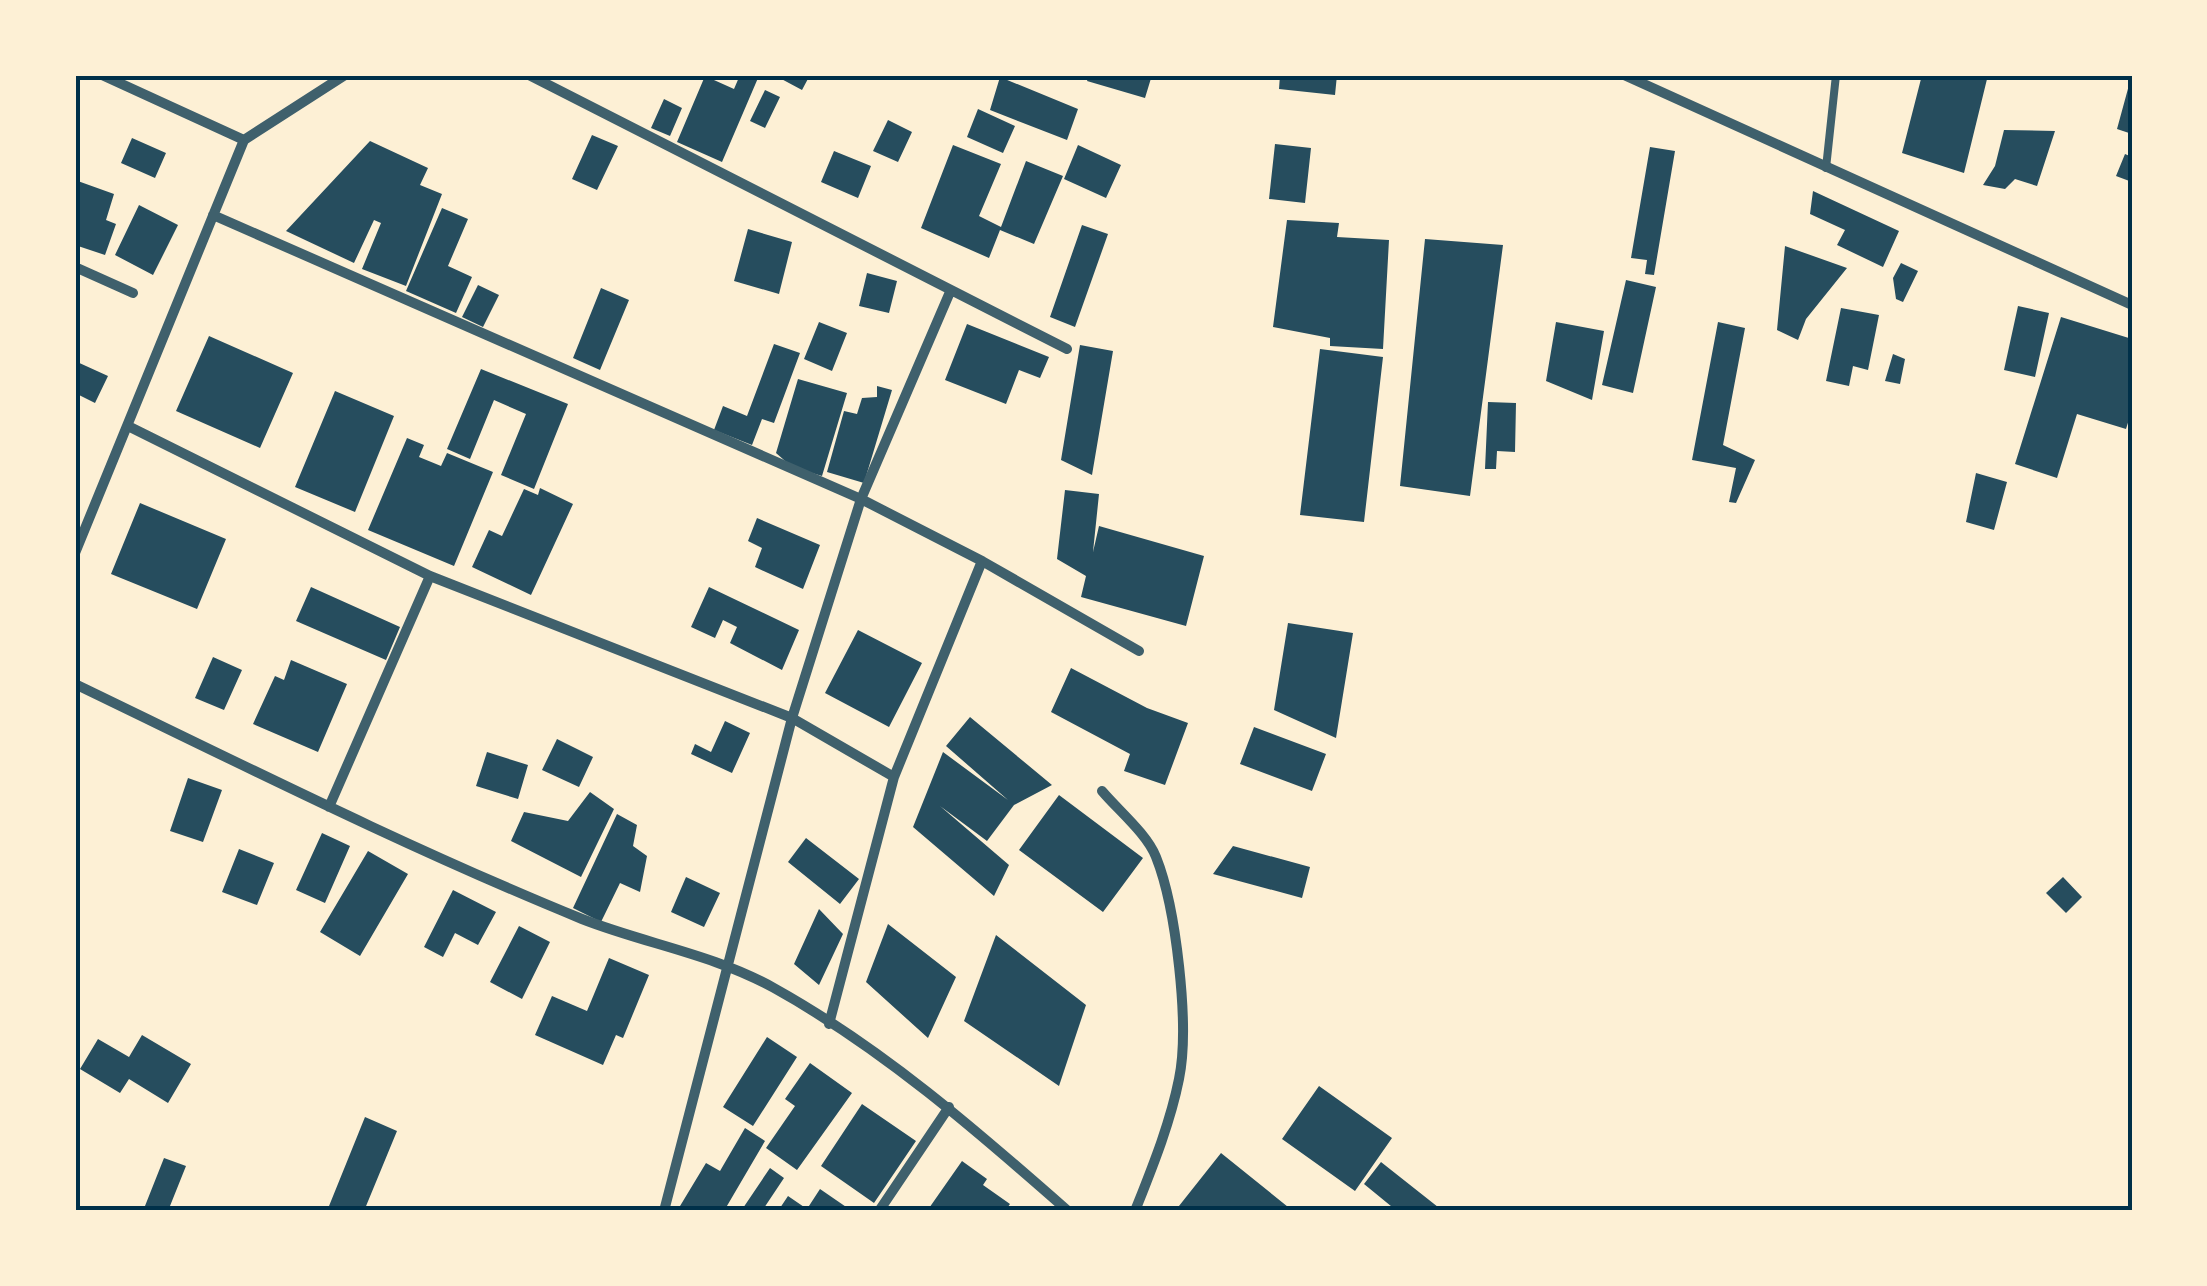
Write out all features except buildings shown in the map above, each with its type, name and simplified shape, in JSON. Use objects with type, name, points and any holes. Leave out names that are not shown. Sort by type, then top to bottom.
[{"type":"street","points":[[102,75],[244,140]]},
{"type":"street","points":[[75,552],[130,428],[244,140],[346,75]]},
{"type":"street","points":[[529,75],[1067,349]]},
{"type":"street","points":[[1624,75],[2132,305]]},
{"type":"street","points":[[213,215],[861,499],[982,561],[1138,651]]},
{"type":"street","points":[[75,267],[133,292]]},
{"type":"street","points":[[664,1211],[792,718],[861,499],[950,292]]},
{"type":"street","points":[[130,428],[430,576],[792,718],[894,778]]},
{"type":"street","points":[[830,1024],[894,778],[982,561]]},
{"type":"street","points":[[330,807],[430,576]]},
{"type":"street","points":[[75,684],[330,807],[581,918],[729,964],[830,1024],[949,1106],[1068,1211]]},
{"type":"street","points":[[1102,792],[1155,853],[1172,911],[1181,1009],[1180,1074],[1170,1118],[1135,1211]]},
{"type":"street","points":[[879,1211],[949,1106]]},
{"type":"lane","points":[[1826,168],[1836,75]]}]
